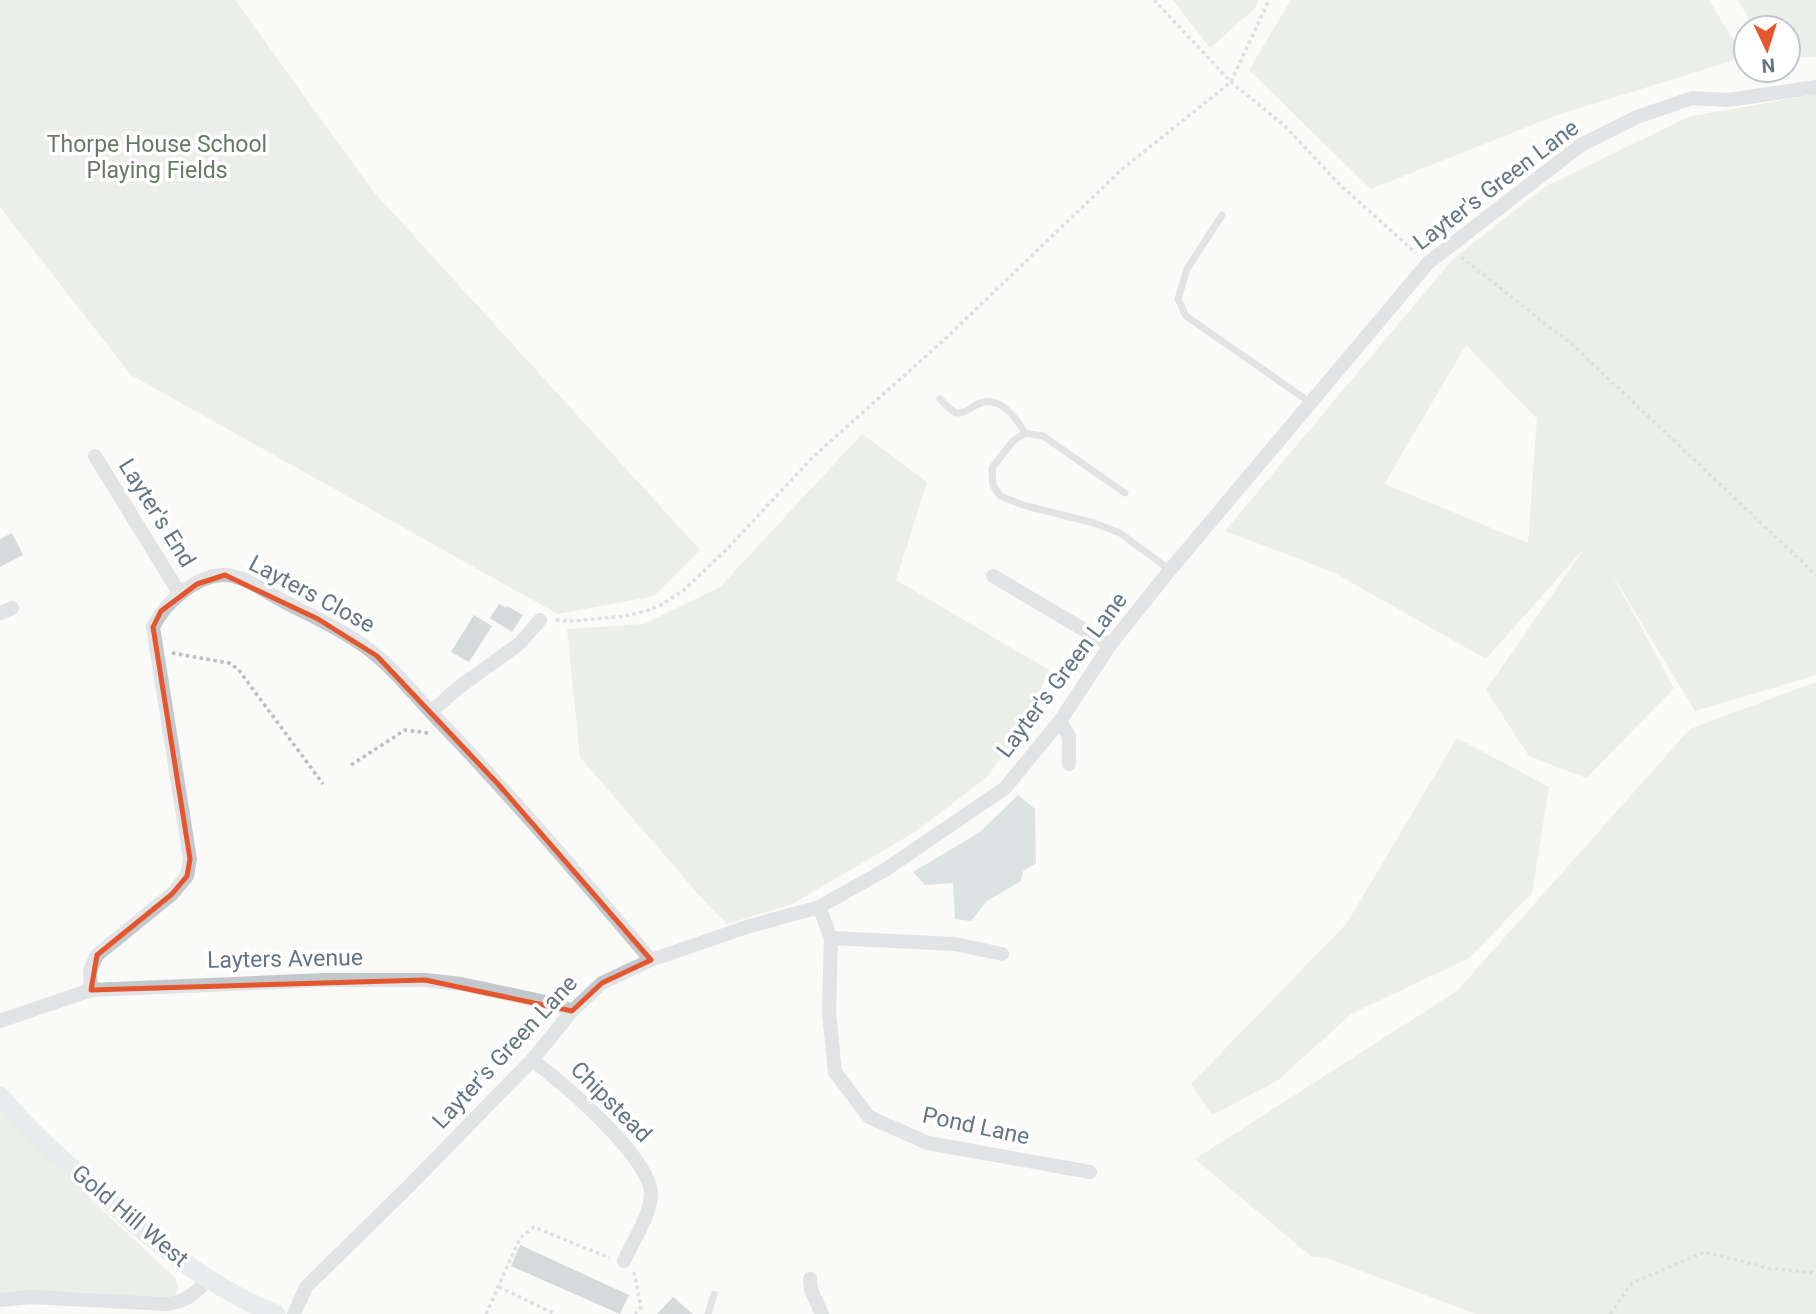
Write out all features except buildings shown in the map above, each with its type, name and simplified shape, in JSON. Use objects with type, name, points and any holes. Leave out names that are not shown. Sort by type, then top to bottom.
[{"type":"street","name":"Layter's Green Lane","points":[[294,1314],[306,1287],[532,1060],[572,1011],[602,983],[651,960],[747,927],[819,907],[885,870],[1004,788],[1060,721],[1110,645],[1170,570],[1427,263],[1581,145],[1637,117],[1692,98],[1728,100],[1816,87]]},
{"type":"street","name":"Layter's End","points":[[96,456],[180,594]]},
{"type":"street","name":"Layters Close","points":[[91,990],[90,970],[97,955],[172,894],[187,876],[190,859],[153,627],[161,611],[180,594],[211,577],[225,575],[240,579],[351,637],[377,656],[498,783],[651,960]]},
{"type":"street","points":[[993,576],[1110,645]]},
{"type":"street","points":[[435,717],[458,688],[519,644],[540,620]]},
{"type":"street","points":[[1060,721],[1069,736],[1069,764]]},
{"type":"street","name":"Pond Lane","points":[[819,907],[831,938],[829,1012],[835,1072],[869,1117],[928,1143],[1090,1172]]},
{"type":"street","points":[[831,938],[955,944],[1002,954]]},
{"type":"street","name":"Layters Avenue","points":[[0,1021],[91,990],[312,980],[425,980],[461,984],[555,1004],[572,1011]]},
{"type":"street","name":"Chipstead","points":[[532,1060],[550,1073],[632,1153],[650,1184],[651,1198],[645,1217],[624,1261]]},
{"type":"street","name":"Gold Hill West","points":[[0,1096],[49,1148],[149,1238],[248,1303],[276,1314]]},
{"type":"street","points":[[0,1300],[31,1297],[174,1304],[194,1295],[208,1279]]},
{"type":"street","points":[[810,1279],[811,1290],[822,1314]]},
{"type":"lane","points":[[1222,215],[1187,269],[1178,299],[1186,316],[1311,404]]},
{"type":"lane","points":[[940,399],[960,413],[985,401],[998,403],[1025,433],[1043,436],[1125,493]]},
{"type":"lane","points":[[1025,433],[1013,441],[992,468],[993,485],[1000,496],[1120,533],[1170,570]]},
{"type":"lane","points":[[708,1314],[714,1294]]},
{"type":"path","points":[[1154,0],[1231,82],[1285,126],[1338,183],[1427,263]]},
{"type":"path","points":[[540,620],[574,621],[625,616],[661,605],[684,590],[728,548],[813,457],[945,339],[1121,170],[1231,82],[1269,0]]},
{"type":"path","points":[[1449,247],[1575,347],[1816,575]]},
{"type":"path","points":[[155,650],[229,663],[238,668],[323,784]]},
{"type":"path","points":[[351,765],[405,730],[428,733],[435,717]]},
{"type":"path","points":[[486,1314],[520,1238],[534,1227],[624,1261],[635,1273],[641,1307],[635,1314]]},
{"type":"path","points":[[1610,1314],[1632,1283],[1705,1252],[1767,1268],[1816,1273]]},
{"type":"path","points":[[499,1287],[555,1314]]},
{"type":"highlighted area","points":[[225,575],[318,619],[377,656],[498,784],[651,960],[602,983],[572,1011],[425,980],[91,990],[97,955],[172,894],[187,876],[190,859],[155,650],[153,627],[161,611],[197,584]]},
{"type":"green space","name":"Thorpe House School Playing Fields","points":[[0,0],[235,0],[372,190],[700,550],[654,596],[558,614],[131,375],[0,207]]},
{"type":"green space","points":[[1173,0],[1258,0],[1255,8],[1210,48]]},
{"type":"green space","points":[[1291,0],[1709,0],[1732,37],[1732,61],[1554,116],[1371,189],[1249,70]]},
{"type":"green space","points":[[1738,0],[1816,0],[1816,57],[1802,58],[1802,14],[1746,14]]},
{"type":"green space","points":[[1816,94],[1816,675],[1695,711],[1608,567],[1674,688],[1586,778],[1529,756],[1486,690],[1586,546],[1486,659],[1333,572],[1225,531],[1453,259],[1545,187],[1688,117]],"holes":[[[1466,345],[1537,419],[1528,543],[1384,484]]]},
{"type":"green space","points":[[862,434],[927,482],[896,580],[1049,670],[1027,722],[987,777],[915,832],[792,904],[727,924],[580,757],[567,629],[644,624],[720,587]]},
{"type":"green space","points":[[1816,682],[1816,1314],[1476,1314],[1327,1258],[1312,1257],[1195,1159],[1457,991],[1690,729]]},
{"type":"green space","points":[[1457,738],[1549,787],[1532,893],[1469,958],[1351,1014],[1277,1081],[1212,1115],[1191,1084],[1347,923]]},
{"type":"green space","points":[[0,1110],[175,1278],[178,1288],[175,1295],[166,1297],[74,1292],[0,1294]]},
{"type":"shaded area","points":[[1018,795],[1035,809],[1036,863],[1023,871],[1021,881],[987,901],[971,921],[955,919],[953,883],[925,885],[913,872],[980,832]]}]
